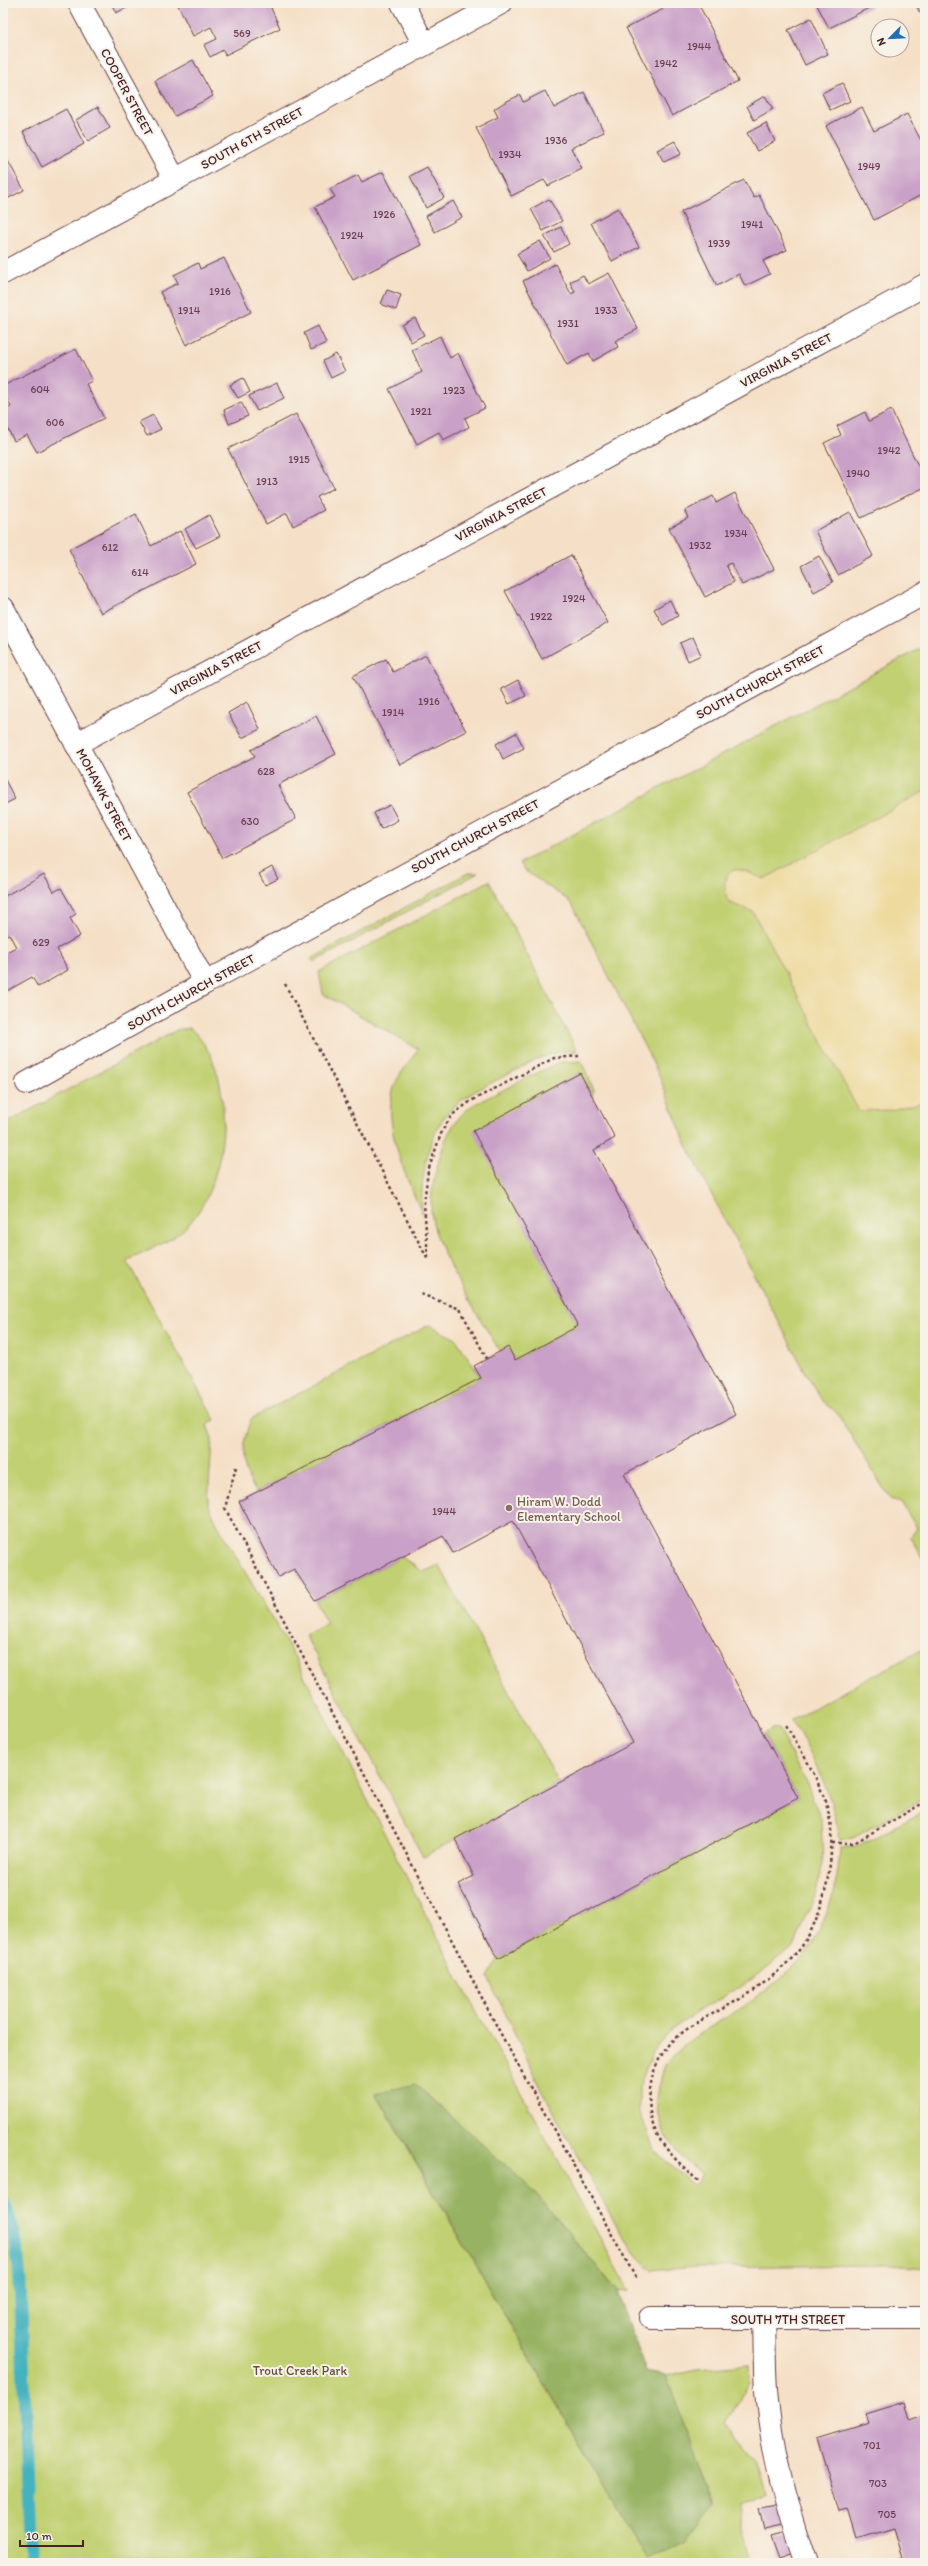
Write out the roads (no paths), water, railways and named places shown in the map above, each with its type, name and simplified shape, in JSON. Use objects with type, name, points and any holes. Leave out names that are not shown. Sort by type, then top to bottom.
[{"type":"street","name":"COOPER STREET","points":[[79,3],[175,180]]},
{"type":"street","points":[[402,3],[424,44]]},
{"type":"street","name":"SOUTH 6TH STREET","points":[[3,273],[501,3]]},
{"type":"street","name":"VIRGINIA STREET","points":[[76,744],[925,284]]},
{"type":"street","name":"SOUTH CHURCH STREET","points":[[27,1083],[205,983],[925,593]]},
{"type":"street","name":"MOHAWK STREET","points":[[3,608],[205,983]]},
{"type":"street","name":"SOUTH 7TH STREET","points":[[651,2318],[925,2318]]},
{"type":"street","points":[[764,2319],[767,2401],[775,2450],[784,2492],[806,2563]]},
{"type":"waterway","points":[[3,2202],[14,2231],[20,2282],[31,2563]]},
{"type":"place","name":"Hiram W. Dodd Elementary School","points":[[509,1508]]},
{"type":"park label","name":"Trout Creek Park","points":[[300,2370]]}]
